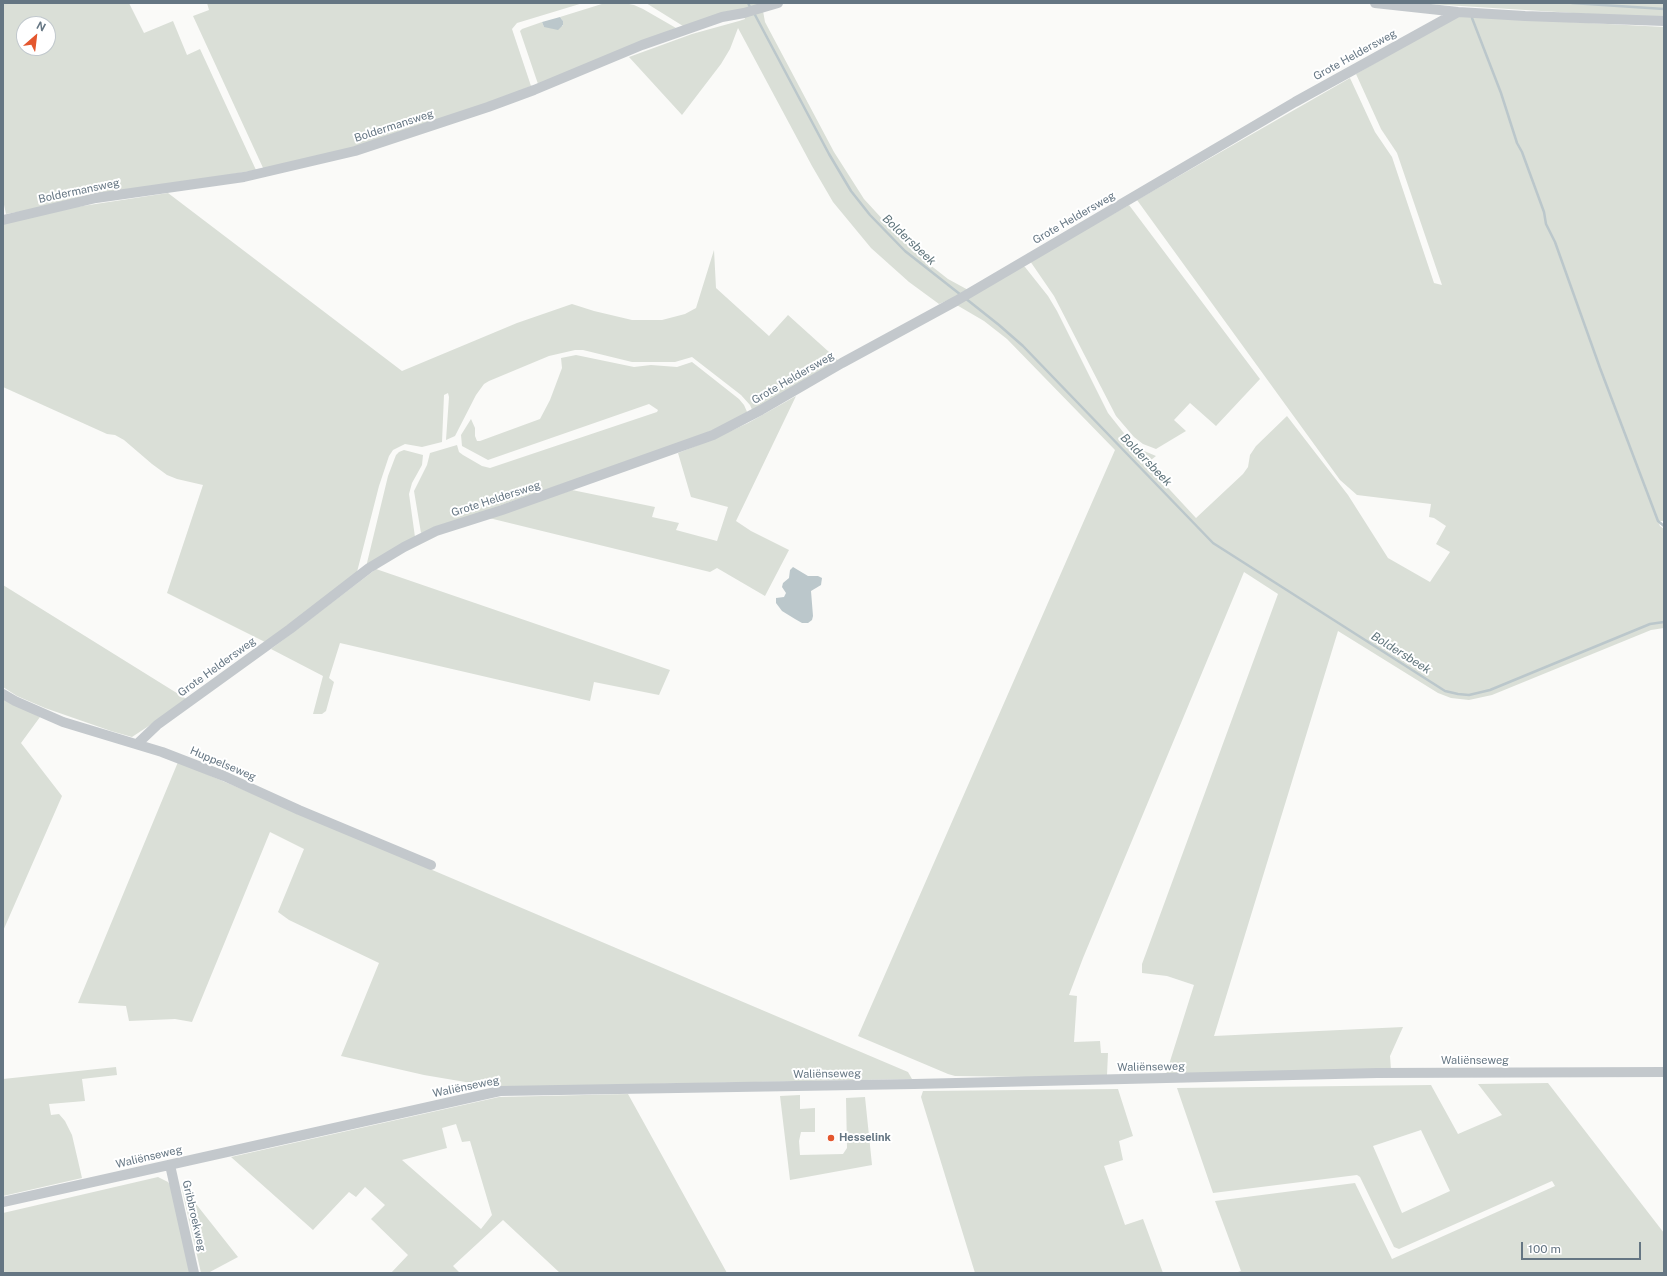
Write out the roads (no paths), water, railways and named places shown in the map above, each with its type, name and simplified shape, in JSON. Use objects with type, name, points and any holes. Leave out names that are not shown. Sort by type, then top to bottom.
[{"type":"street","name":"Boldermansweg","points":[[3,220],[96,198],[244,177],[355,152],[534,90],[642,44],[722,17],[758,10],[778,3]]},
{"type":"street","points":[[1375,3],[1458,12],[1664,21]]},
{"type":"street","name":"Grote Heldersweg","points":[[137,744],[157,725],[290,628],[369,568],[404,547],[436,531],[502,510],[713,435],[762,410],[842,363],[958,301],[1295,102],[1458,12]]},
{"type":"street","name":"Huppelseweg","points":[[3,694],[15,701],[63,722],[162,752],[224,776],[299,810],[431,865]]},
{"type":"street","name":"Waliënseweg","points":[[3,1202],[500,1091],[914,1084],[1377,1073],[1664,1072]]},
{"type":"street","name":"Gribbroekweg","points":[[170,1165],[194,1273]]},
{"type":"waterway","name":"Boldersbeek","points":[[748,3],[751,9]]},
{"type":"waterway","points":[[1572,3],[1664,9]]},
{"type":"waterway","name":"Boldersbeek","points":[[754,13],[829,154],[851,191],[870,215],[905,251],[961,295]]},
{"type":"waterway","points":[[1472,18],[1501,93],[1517,143],[1522,152],[1544,212],[1546,224],[1555,242],[1600,368],[1658,521],[1664,526]]},
{"type":"waterway","name":"Boldersbeek","points":[[965,298],[1023,346],[1213,543],[1445,691],[1469,695],[1490,690],[1650,624],[1664,622]]},
{"type":"place","name":"Hesselink","points":[[831,1138]]}]
